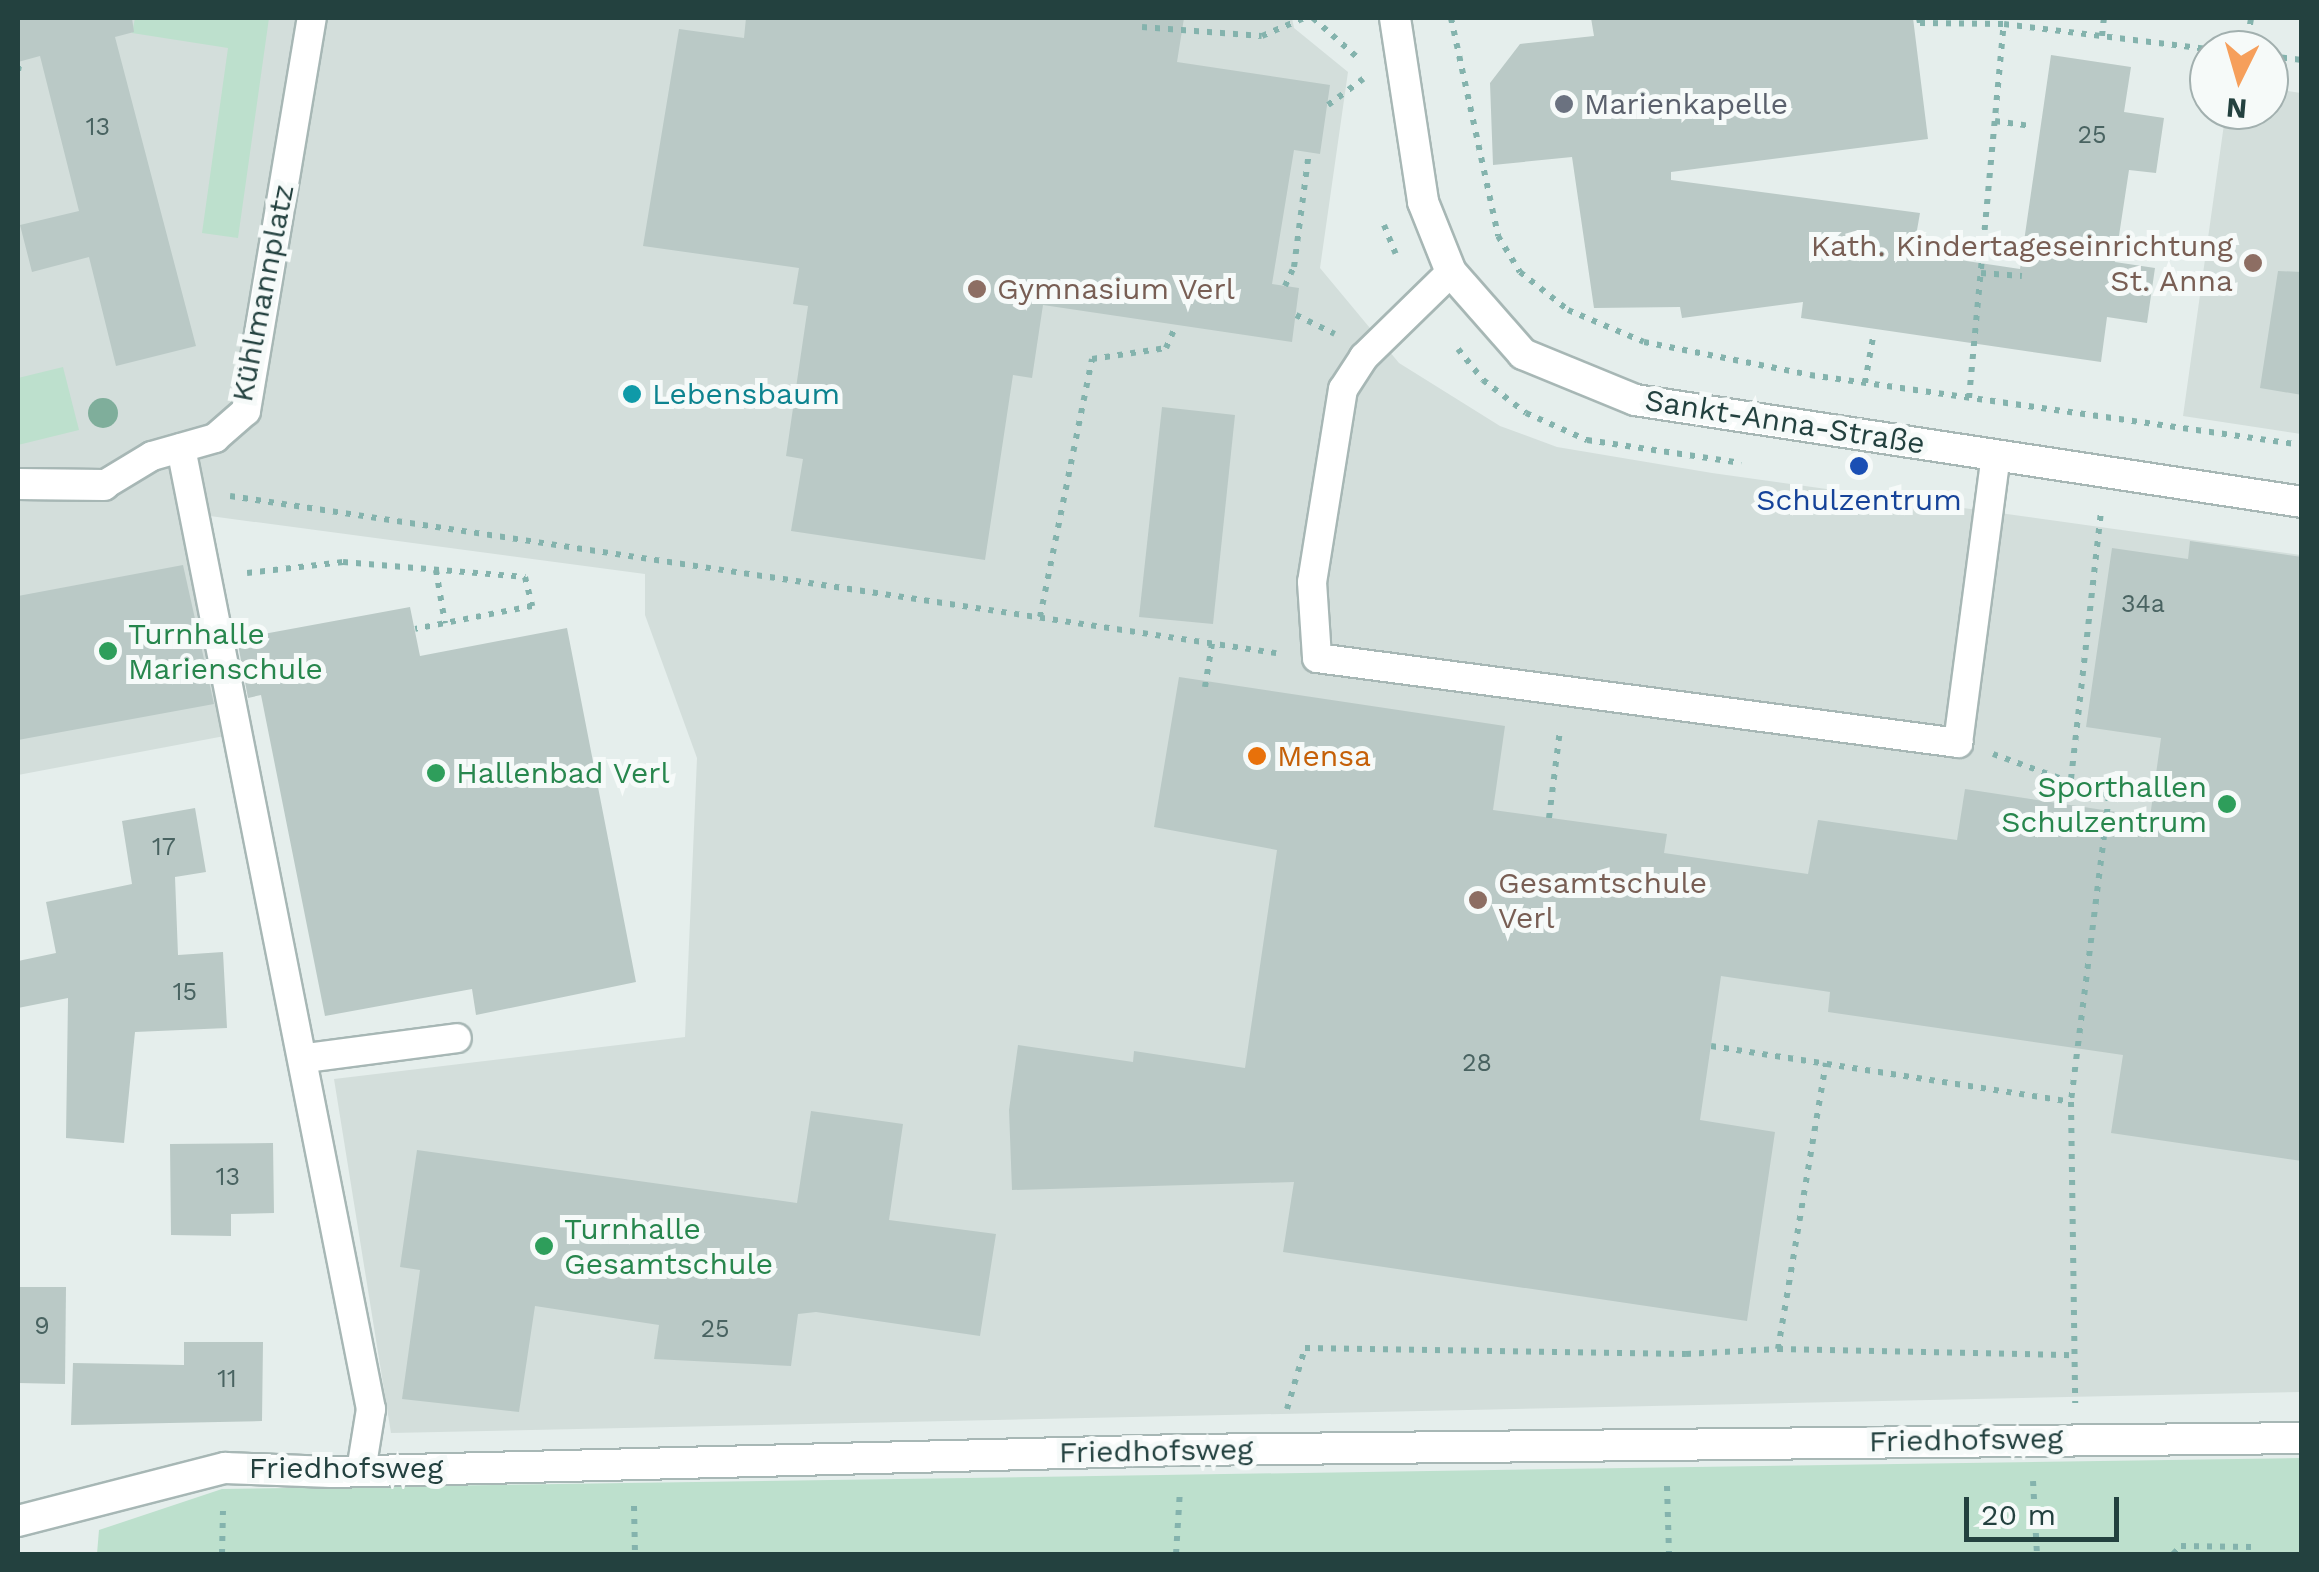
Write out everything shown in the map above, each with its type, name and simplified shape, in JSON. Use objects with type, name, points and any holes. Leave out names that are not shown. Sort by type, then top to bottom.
[{"type":"street","name":"Sankt-Anna-Straße","points":[[1395,18],[1423,202],[1450,272],[1523,354],[1636,400],[2302,502]]},
{"type":"street","points":[[18,484],[104,485]]},
{"type":"street","name":"Friedhofsweg","points":[[18,1522],[225,1468],[346,1472],[1182,1450],[2302,1438]]},
{"type":"lane","name":"Kühlmannplatz","points":[[104,485],[152,456],[215,438],[246,410],[312,18]]},
{"type":"lane","points":[[1450,272],[1364,357],[1343,388],[1312,582],[1317,658],[1958,743],[1996,455]]},
{"type":"lane","points":[[181,448],[205,582],[306,1058],[370,1408],[346,1472]]},
{"type":"lane","points":[[306,1058],[457,1038]]},
{"type":"path","points":[[1142,27],[1262,36],[1304,18]]},
{"type":"path","points":[[1451,18],[1498,236],[1520,272],[1568,310],[1644,342],[1865,383],[2302,445]]},
{"type":"path","points":[[1919,18],[1920,23],[2004,24],[2189,47]]},
{"type":"path","points":[[2102,36],[2104,18]]},
{"type":"path","points":[[1969,398],[2004,24]]},
{"type":"path","points":[[18,71],[20,61]]},
{"type":"path","points":[[1328,105],[1369,75]]},
{"type":"path","points":[[1995,121],[2032,126]]},
{"type":"path","points":[[1285,286],[1294,267],[1309,152]]},
{"type":"path","points":[[1981,273],[2022,276]]},
{"type":"path","points":[[1040,617],[1092,359],[1166,348],[1176,326]]},
{"type":"path","points":[[1865,383],[1872,337]]},
{"type":"path","points":[[2072,778],[2106,472]]},
{"type":"path","points":[[189,494],[1317,658]]},
{"type":"path","points":[[205,582],[343,562],[525,577],[532,606],[415,629]]},
{"type":"path","points":[[436,570],[445,623]]},
{"type":"path","points":[[1206,687],[1212,644]]},
{"type":"path","points":[[1549,818],[1564,691]]},
{"type":"path","points":[[1958,743],[2072,778],[2109,796],[2071,1102],[2076,1439]]},
{"type":"path","points":[[1711,1046],[2071,1102]]},
{"type":"path","points":[[1778,1349],[1826,1064]]},
{"type":"path","points":[[1275,1449],[1305,1348],[1686,1354],[1778,1349],[2074,1354]]},
{"type":"path","points":[[2033,1440],[2037,1554]]},
{"type":"path","points":[[1666,1444],[1669,1554]]},
{"type":"path","points":[[1176,1554],[1182,1450]]},
{"type":"path","points":[[2172,1554],[2180,1546],[2252,1547]]},
{"type":"shaded area","points":[[18,18],[1292,18],[1294,28],[1348,72],[1320,268],[1399,363],[1500,426],[1557,447],[1712,473],[2301,555],[2301,1392],[391,1433],[334,1079],[685,1037],[697,758],[645,615],[645,574],[210,516],[251,731],[18,775]]},
{"type":"shaded area","name":"Kath. Kindertageseinrichtung St. Anna","points":[[2289,91],[2301,93],[2301,434],[2183,416],[2223,130],[2289,130]]},
{"type":"green space","points":[[135,18],[269,18],[238,238],[202,233],[228,48],[132,33]]},
{"type":"green space","points":[[63,367],[79,430],[18,445],[18,378]]},
{"type":"green space","points":[[2302,1458],[2301,1554],[97,1554],[99,1530],[222,1489]]},
{"type":"building","points":[[18,18],[132,18],[134,32],[115,37],[196,346],[116,366],[89,257],[32,272],[20,225],[79,211],[40,56],[18,62]]},
{"type":"building","name":"Gymnasium Verl","points":[[746,18],[1184,18],[1177,62],[1330,85],[1320,154],[1294,150],[1272,284],[1299,288],[1292,342],[1043,305],[1032,378],[1013,375],[985,560],[791,531],[803,459],[786,456],[808,306],[793,304],[799,268],[643,246],[679,29],[744,38]]},
{"type":"building","points":[[1591,18],[1913,18],[1928,139],[1671,172],[1671,180],[1920,213],[1913,253],[2020,269],[2051,55],[2131,67],[2124,112],[2164,118],[2156,173],[2129,170],[2115,262],[2155,268],[2147,323],[2107,317],[2101,362],[1801,318],[1803,302],[1682,318],[1680,307],[1594,308],[1572,157],[1493,165],[1490,83],[1520,44],[1594,36]]},
{"type":"building","points":[[2278,271],[2302,272],[2302,395],[2260,388]]},
{"type":"building","points":[[1162,407],[1235,415],[1213,624],[1139,617]]},
{"type":"building","points":[[2190,541],[2302,557],[2302,1161],[2111,1133],[2123,1055],[1828,1012],[1830,992],[1721,976],[1700,1120],[1775,1132],[1747,1321],[1283,1252],[1294,1182],[1012,1190],[1009,1110],[1018,1045],[1133,1062],[1134,1051],[1245,1068],[1277,850],[1154,827],[1179,677],[1505,726],[1493,810],[1667,834],[1664,853],[1808,874],[1818,820],[1957,840],[1965,789],[2150,817],[2161,738],[2086,727],[2112,548],[2188,559]]},
{"type":"building","name":"Turnhalle Marienschule","points":[[183,565],[214,704],[18,740],[18,596]]},
{"type":"building","name":"Hallenbad Verl","points":[[410,607],[420,656],[567,628],[636,982],[476,1015],[472,989],[325,1016],[261,695],[248,698],[237,639]]},
{"type":"building","points":[[195,808],[206,872],[175,877],[178,955],[223,952],[227,1028],[135,1032],[124,1143],[66,1138],[68,998],[18,1008],[18,961],[56,953],[46,902],[132,884],[122,821]]},
{"type":"building","points":[[811,1111],[903,1124],[889,1220],[996,1234],[980,1336],[816,1312],[798,1314],[791,1366],[654,1359],[659,1325],[535,1306],[519,1412],[402,1399],[420,1270],[400,1267],[417,1150],[797,1203]]},
{"type":"building","points":[[273,1143],[274,1213],[231,1214],[231,1236],[171,1235],[170,1144]]},
{"type":"building","points":[[18,1287],[66,1287],[65,1384],[18,1383]]},
{"type":"building","points":[[184,1342],[263,1342],[262,1421],[71,1425],[73,1363],[184,1365]]},
{"type":"place","name":"Marienkapelle","points":[[1564,104]]},
{"type":"place","name":"Kath. Kindertageseinrichtung St. Anna","points":[[2253,263]]},
{"type":"place","name":"Gymnasium Verl","points":[[977,289]]},
{"type":"place","name":"Lebensbaum","points":[[632,394]]},
{"type":"place","name":"Schulzentrum","points":[[1859,466]]},
{"type":"place","name":"Turnhalle Marienschule","points":[[108,651]]},
{"type":"place","name":"Mensa","points":[[1257,756]]},
{"type":"place","name":"Hallenbad Verl","points":[[436,773]]},
{"type":"place","name":"Sporthallen Schulzentrum","points":[[2227,804]]},
{"type":"place","name":"Gesamtschule Verl","points":[[1478,900]]},
{"type":"place","name":"Turnhalle Gesamtschule","points":[[544,1246]]}]
